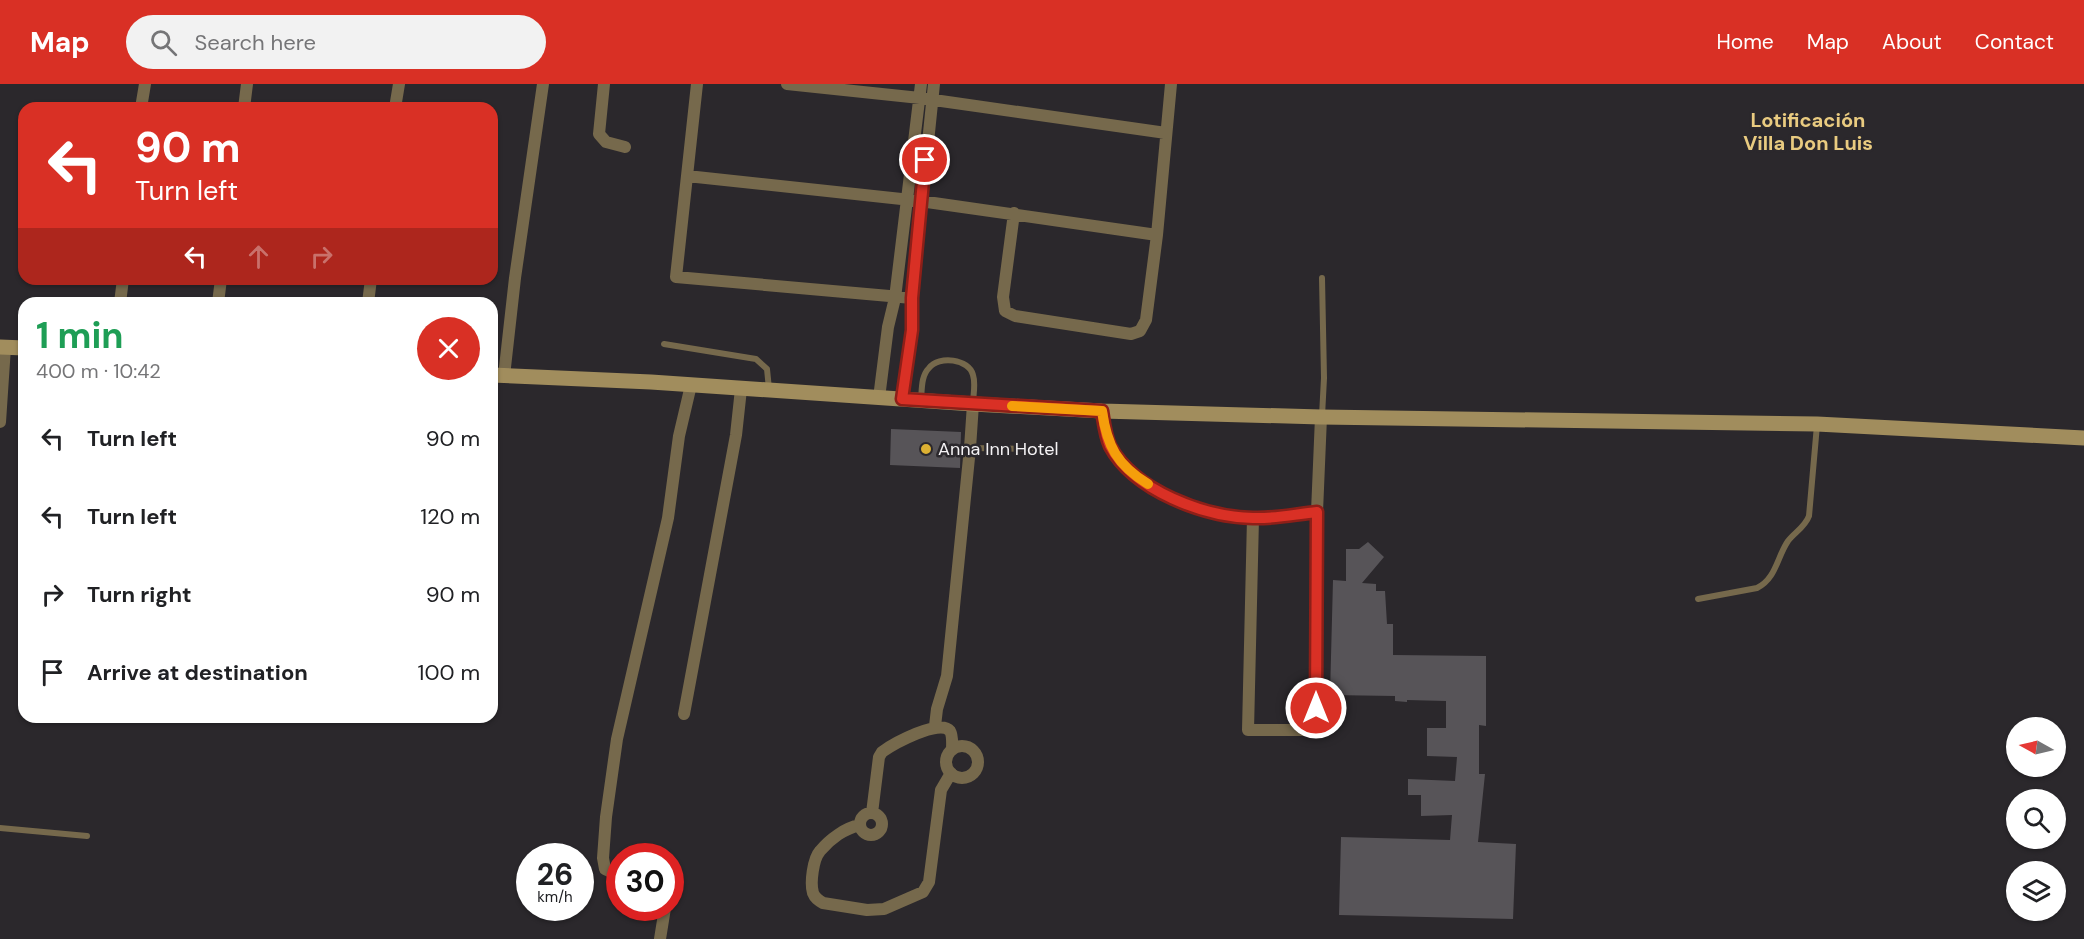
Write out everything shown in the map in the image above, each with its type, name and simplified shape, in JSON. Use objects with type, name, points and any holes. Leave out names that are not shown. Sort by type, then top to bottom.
[{"type":"main road","points":[[3,347],[18,348]]},
{"type":"main road","points":[[498,376],[691,385],[1102,411],[1322,417],[1817,424],[2084,438]]},
{"type":"street","points":[[142,102],[145,84]]},
{"type":"street","points":[[245,102],[247,84]]},
{"type":"street","points":[[396,102],[399,84]]},
{"type":"street","points":[[498,376],[515,278],[543,84]]},
{"type":"street","points":[[604,84],[599,134],[606,142],[625,147]]},
{"type":"street","points":[[697,84],[676,277],[912,298]]},
{"type":"street","points":[[787,84],[926,99],[1166,133]]},
{"type":"street","points":[[902,399],[912,330],[912,298],[920,201],[926,99],[921,84]]},
{"type":"street","points":[[879,398],[888,327],[895,298],[907,199],[926,99],[934,84]]},
{"type":"street","points":[[1014,213],[1003,297],[1005,311],[1016,316],[1131,334],[1140,331],[1146,320],[1157,235],[1171,84]]},
{"type":"street","points":[[687,176],[907,199],[1157,235]]},
{"type":"street","points":[[0,422],[3,347]]},
{"type":"street","points":[[886,355],[907,357]]},
{"type":"street","points":[[606,869],[603,858],[612,766],[623,708],[668,518],[679,436],[691,385]]},
{"type":"street","points":[[684,714],[736,435],[741,389]]},
{"type":"street","points":[[935,726],[937,709],[947,676],[973,404]]},
{"type":"street","points":[[1102,411],[1109,444],[1125,466],[1139,479],[1173,498],[1209,512],[1253,518],[1317,512]]},
{"type":"street","points":[[1253,518],[1248,730],[1316,730],[1317,512],[1322,417]]},
{"type":"street","points":[[872,813],[880,754],[935,726],[945,727],[952,734],[952,750],[946,764],[951,773],[965,778],[974,773],[978,764],[975,753],[962,746],[952,750]]},
{"type":"street","points":[[860,825],[849,828],[837,836],[818,854],[812,884],[817,900],[823,903],[880,910],[923,892],[929,882],[941,790],[951,773]]},
{"type":"street","points":[[860,825],[866,834],[873,835],[879,832],[882,825],[880,819],[872,813]]},
{"type":"street","points":[[860,825],[863,817],[872,813]]},
{"type":"street","points":[[660,939],[663,921]]},
{"type":"lane","points":[[1322,278],[1324,378],[1322,417]]},
{"type":"lane","points":[[664,344],[756,359],[767,369],[768,390]]},
{"type":"lane","points":[[921,400],[923,377],[927,369],[932,364],[946,361],[961,363],[970,369],[974,384],[973,404]]},
{"type":"lane","points":[[1698,599],[1757,588],[1764,585],[1772,575],[1786,545],[1809,516],[1817,424]]},
{"type":"lane","points":[[970,448],[1040,448]]},
{"type":"lane","points":[[0,828],[87,836]]},
{"type":"building","name":"Anna Inn Hotel","points":[[891,429],[961,432],[960,468],[890,465]]},
{"type":"building","points":[[1368,542],[1384,557],[1362,583],[1376,584],[1376,591],[1385,591],[1387,624],[1393,624],[1393,655],[1486,656],[1486,726],[1479,725],[1479,774],[1485,774],[1478,842],[1516,844],[1513,919],[1339,915],[1341,837],[1450,840],[1452,815],[1421,816],[1421,795],[1408,795],[1408,779],[1455,781],[1457,757],[1427,756],[1427,728],[1446,728],[1446,701],[1407,700],[1407,702],[1395,701],[1395,696],[1330,695],[1333,580],[1346,581],[1346,549],[1359,549]]},
{"type":"slow traffic","points":[[1012,406],[1102,411],[1105,431],[1115,455],[1139,479],[1148,484]]},
{"type":"place","name":"Anna Inn Hotel","points":[[926,449]]},
{"type":"district","name":"Lotificación Villa Don Luis","points":[[1808,132]]},
{"type":"route","points":[[925,160],[912,298],[912,330],[902,399],[1102,411],[1105,431],[1115,455],[1139,479],[1173,498],[1209,512],[1230,516],[1253,518],[1317,512],[1316,708]]}]
